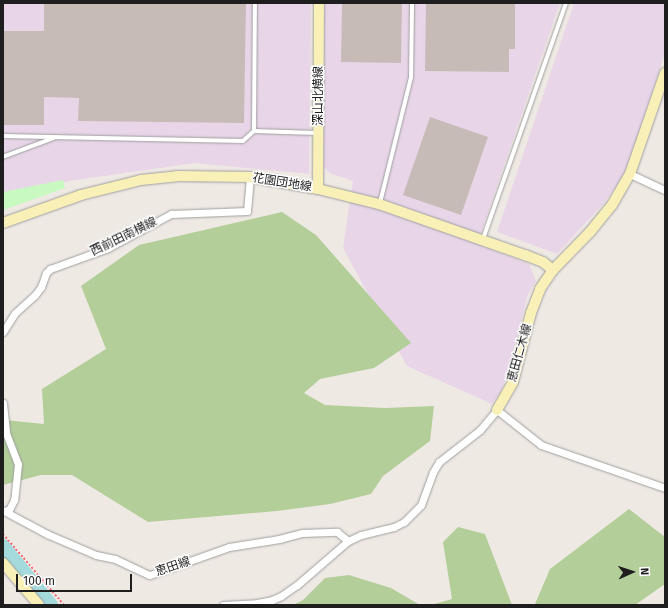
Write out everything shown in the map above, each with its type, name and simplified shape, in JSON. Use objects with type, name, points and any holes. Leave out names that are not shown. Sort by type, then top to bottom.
[{"type":"street","name":"深山北横線","points":[[318,189],[319,3]]},
{"type":"street","name":"恵田仁木線","points":[[223,605],[257,603],[272,600],[281,596],[348,541],[361,535],[394,527],[404,522],[414,514],[421,505],[433,472],[439,462],[480,430],[497,410],[513,382],[534,303],[540,289],[553,270],[590,232],[612,206],[630,174],[665,73]]},
{"type":"street","points":[[630,174],[665,190]]},
{"type":"street","name":"花園団地線","points":[[3,223],[80,195],[141,180],[177,176],[250,177],[318,189],[379,204],[483,239],[543,262],[553,270]]},
{"type":"street","name":"西前田南横線","points":[[3,332],[15,313],[34,295],[41,286],[46,273],[50,269],[108,248],[171,214],[246,211],[250,177]]},
{"type":"street","points":[[3,403],[6,433],[18,464],[14,500],[9,510],[4,511]]},
{"type":"street","points":[[497,410],[541,445],[665,488]]},
{"type":"street","name":"恵田線","points":[[4,511],[47,534],[96,555],[115,559],[150,575],[156,575],[229,547],[279,539],[302,533],[337,532],[348,541]]},
{"type":"street","points":[[3,563],[36,604]]},
{"type":"lane","points":[[254,131],[255,3]]},
{"type":"lane","points":[[379,204],[411,78],[412,3]]},
{"type":"lane","points":[[483,239],[566,3]]},
{"type":"lane","points":[[3,136],[243,141],[254,131],[319,133]]},
{"type":"lane","points":[[3,157],[57,137]]},
{"type":"path","points":[[3,534],[64,605]]},
{"type":"shaded area","points":[[3,3],[311,3],[309,174],[195,163],[69,181],[3,196]]},
{"type":"shaded area","points":[[324,3],[560,3],[477,244],[529,264],[536,281],[528,294],[507,376],[500,393],[492,404],[407,366],[343,248],[353,181],[332,174],[323,167]]},
{"type":"shaded area","points":[[574,3],[665,3],[665,53],[625,174],[603,204],[557,254],[497,232]]},
{"type":"green space","points":[[63,180],[65,188],[3,210],[3,192]]},
{"type":"green space","points":[[282,212],[316,235],[411,343],[374,368],[320,379],[304,393],[325,405],[385,408],[434,406],[430,441],[383,476],[371,494],[330,504],[277,511],[148,522],[72,475],[41,475],[3,485],[3,417],[5,420],[44,424],[42,389],[106,349],[81,286],[139,245]]},
{"type":"green space","points":[[629,509],[665,537],[665,584],[635,605],[529,605],[535,604],[550,569]]},
{"type":"green space","points":[[458,527],[485,534],[512,605],[431,605],[452,599],[443,542]]},
{"type":"green space","points":[[349,575],[391,588],[420,605],[293,605],[303,600],[325,578]]},
{"type":"building","points":[[44,3],[246,3],[244,123],[78,121],[79,98],[44,97],[44,125],[3,125],[3,31],[44,31]]},
{"type":"building","points":[[342,3],[402,3],[401,63],[341,62]]},
{"type":"building","points":[[426,3],[515,3],[515,49],[509,49],[509,72],[425,71]]},
{"type":"building","points":[[430,117],[488,137],[461,215],[403,195]]},
{"type":"waterway","points":[[3,546],[51,605]]}]
